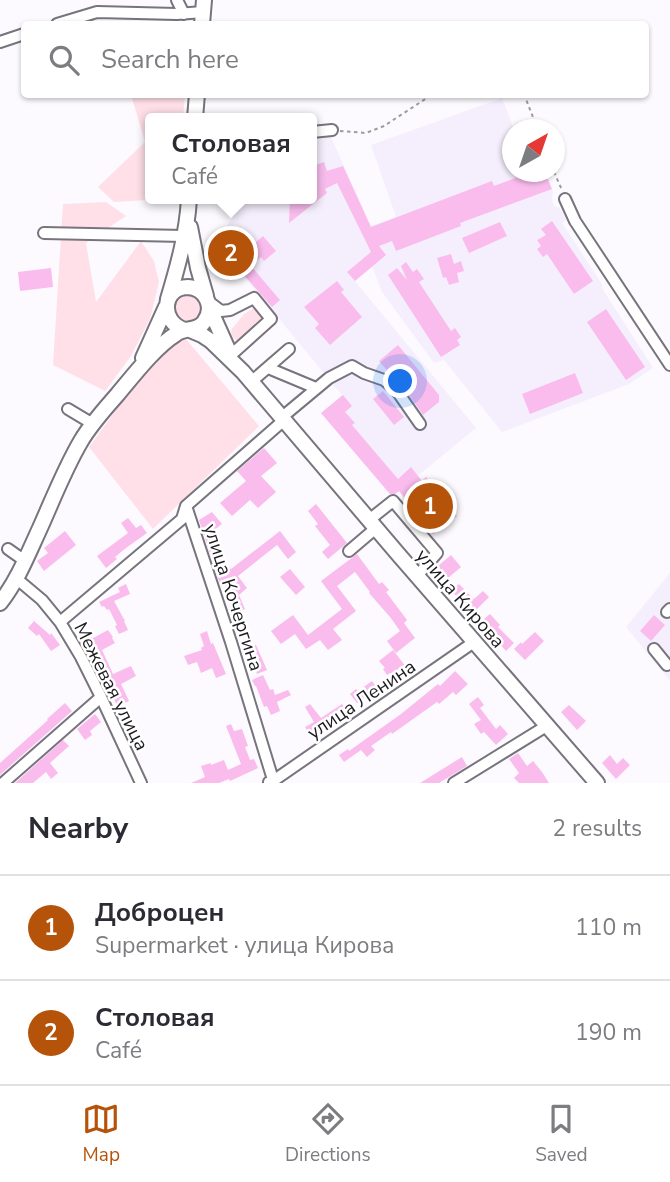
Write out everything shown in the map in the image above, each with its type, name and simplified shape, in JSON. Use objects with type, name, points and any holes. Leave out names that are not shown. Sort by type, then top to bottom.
[{"type":"main road","points":[[127,383],[144,356],[167,303],[184,236],[189,204]]},
{"type":"main road","points":[[188,215],[208,302],[231,355],[247,377]]},
{"type":"main road","points":[[0,603],[18,579],[81,442],[93,424],[127,383],[174,335],[187,330],[201,325],[206,320],[208,302],[195,288],[176,291],[167,303],[169,319],[174,325],[187,330],[202,335],[211,341],[247,377]]},
{"type":"main road","name":"улица Кирова","points":[[247,377],[597,783]]},
{"type":"street","points":[[150,12],[152,0]]},
{"type":"street","points":[[177,0],[184,14]]},
{"type":"street","points":[[67,21],[97,12],[203,12]]},
{"type":"street","points":[[0,42],[21,35]]},
{"type":"street","points":[[317,131],[331,130]]},
{"type":"street","points":[[565,198],[575,221],[670,365]]},
{"type":"street","points":[[44,233],[184,236]]},
{"type":"street","points":[[208,302],[221,311],[230,310],[254,298],[271,319],[231,355]]},
{"type":"street","points":[[247,377],[268,368],[289,349]]},
{"type":"street","name":"улица Кочергина","points":[[271,782],[231,642],[186,506],[316,388],[352,366],[384,380],[397,391],[421,424]]},
{"type":"street","points":[[268,368],[316,388]]},
{"type":"street","points":[[68,409],[93,424]]},
{"type":"street","points":[[348,551],[393,501],[437,553],[417,576]]},
{"type":"street","points":[[60,622],[182,519],[186,506]]},
{"type":"street","points":[[8,549],[25,561]]},
{"type":"street","name":"Межевая улица","points":[[18,579],[42,600],[60,622],[101,696],[141,783]]},
{"type":"street","name":"улица Ленина","points":[[271,782],[474,642]]},
{"type":"street","points":[[654,649],[669,666]]},
{"type":"street","points":[[3,783],[101,696]]},
{"type":"street","points":[[454,783],[548,725]]},
{"type":"path","points":[[331,130],[366,134],[384,126],[427,98]]},
{"type":"path","points":[[526,98],[534,119]]},
{"type":"path","points":[[558,182],[565,198]]},
{"type":"shaded area","points":[[132,98],[185,98],[183,113],[145,113],[145,142]]},
{"type":"shaded area","points":[[502,98],[510,119],[502,119],[502,182],[549,182],[553,203],[555,207],[559,207],[566,220],[562,223],[653,368],[629,384],[502,432],[444,360],[434,363],[382,292],[372,266],[355,281],[476,428],[392,497],[321,413],[342,395],[223,251],[233,243],[224,231],[240,204],[317,204],[317,136],[330,135],[371,226],[396,217],[371,145]]},
{"type":"shaded area","points":[[145,142],[145,200],[114,202],[98,187]]},
{"type":"shaded area","points":[[106,202],[126,216],[86,243],[96,302],[141,241],[154,261],[159,282],[150,319],[131,356],[105,391],[53,365],[63,204]]},
{"type":"shaded area","points":[[183,293],[198,295],[205,310],[193,325],[177,321],[174,312],[174,303]]},
{"type":"shaded area","points":[[254,308],[264,318],[237,341],[231,330],[244,314]]},
{"type":"shaded area","points":[[186,339],[259,426],[153,529],[89,447],[135,384],[178,341]]},
{"type":"shaded area","points":[[670,573],[670,681],[626,627]]},
{"type":"building","points":[[324,162],[327,171],[343,166],[371,227],[492,181],[494,186],[505,182],[549,182],[552,189],[460,223],[461,226],[396,251],[392,241],[379,246],[386,255],[355,281],[347,272],[371,252],[337,183],[325,189],[327,193],[317,201],[317,164]]},
{"type":"building","points":[[290,204],[313,204],[289,223]]},
{"type":"building","points":[[552,221],[593,281],[574,294],[547,254],[543,257],[537,249],[541,246],[537,240],[546,235],[541,229]]},
{"type":"building","points":[[500,222],[507,236],[469,253],[462,238]]},
{"type":"building","points":[[263,236],[276,251],[264,261],[261,257],[251,266],[280,300],[272,307],[223,251],[233,243],[242,254]]},
{"type":"building","points":[[451,254],[454,264],[461,261],[464,271],[457,273],[459,282],[449,285],[446,277],[443,278],[437,258]]},
{"type":"building","points":[[406,262],[413,272],[417,269],[424,279],[419,282],[451,331],[455,328],[461,337],[457,340],[460,345],[441,357],[388,275],[397,268],[407,280],[401,266]]},
{"type":"building","points":[[51,268],[53,287],[20,291],[18,272]]},
{"type":"building","points":[[337,281],[344,290],[341,292],[362,317],[330,345],[315,328],[319,324],[304,307]]},
{"type":"building","points":[[606,309],[645,367],[626,380],[587,322]]},
{"type":"building","points":[[398,345],[439,395],[439,402],[423,415],[403,386],[379,361]]},
{"type":"building","points":[[575,373],[583,393],[530,414],[522,394]]},
{"type":"building","points":[[383,391],[404,417],[394,425],[373,399]]},
{"type":"building","points":[[343,395],[352,406],[345,412],[355,423],[352,425],[398,479],[411,467],[422,481],[426,477],[457,516],[433,534],[399,491],[390,494],[321,413]]},
{"type":"building","points":[[264,448],[277,463],[261,476],[276,492],[258,508],[250,500],[232,516],[220,503],[246,481],[237,471]]},
{"type":"building","points":[[316,504],[347,543],[328,559],[322,552],[330,545],[315,526],[318,524],[308,511]]},
{"type":"building","points":[[212,512],[222,524],[213,531],[219,551],[214,554],[220,565],[225,563],[231,569],[280,531],[296,552],[288,559],[277,545],[238,576],[247,588],[239,595],[245,609],[235,613],[231,604],[237,601],[225,586],[221,587],[199,520]]},
{"type":"building","points":[[128,518],[136,528],[141,525],[147,533],[115,557],[117,559],[106,568],[97,556],[128,533],[121,523]]},
{"type":"building","points":[[65,531],[76,545],[44,571],[37,561],[48,553],[44,548]]},
{"type":"building","points":[[357,554],[379,584],[382,582],[389,590],[386,592],[407,620],[404,623],[415,638],[396,653],[387,641],[400,631],[355,572],[337,586],[356,611],[333,629],[342,640],[328,650],[320,640],[306,649],[295,634],[281,644],[271,631],[293,615],[308,635],[342,609],[321,581]]},
{"type":"building","points":[[451,555],[461,567],[448,578],[438,566]]},
{"type":"building","points":[[290,569],[305,587],[296,595],[280,577]]},
{"type":"building","points":[[126,584],[130,594],[114,601],[128,630],[119,634],[109,609],[102,607],[99,602],[120,592],[118,588]]},
{"type":"building","points":[[459,584],[474,599],[483,591],[489,597],[474,612],[451,591]]},
{"type":"building","points":[[490,614],[500,625],[498,627],[514,643],[506,651],[484,627],[488,623],[484,619]]},
{"type":"building","points":[[654,615],[665,625],[651,641],[640,631]]},
{"type":"building","points":[[34,621],[50,635],[51,633],[60,645],[51,651],[39,634],[37,636],[28,628]]},
{"type":"building","points":[[108,630],[115,643],[102,650],[113,674],[131,666],[136,676],[121,684],[129,701],[117,706],[112,694],[109,695],[91,651],[84,643]]},
{"type":"building","points":[[207,631],[226,674],[216,678],[212,668],[201,673],[197,662],[188,665],[184,656],[202,650],[204,646],[200,634]]},
{"type":"building","points":[[535,632],[544,641],[525,660],[514,649]]},
{"type":"building","points":[[256,645],[267,670],[257,674],[245,649]]},
{"type":"building","points":[[393,650],[410,672],[397,682],[390,673],[387,675],[379,661]]},
{"type":"building","points":[[455,671],[468,684],[456,695],[453,692],[439,704],[437,702],[392,734],[391,732],[371,746],[375,750],[367,757],[361,750],[344,762],[339,755],[348,749],[349,751],[401,714],[438,684],[440,686]]},
{"type":"building","points":[[263,675],[275,695],[288,690],[291,695],[277,702],[280,711],[271,715],[267,706],[264,707],[252,680]]},
{"type":"building","points":[[372,681],[379,690],[357,703],[350,694]]},
{"type":"building","points":[[478,697],[484,705],[480,708],[496,729],[500,725],[508,734],[496,745],[484,732],[481,734],[474,724],[481,720],[469,704]]},
{"type":"building","points":[[65,703],[72,711],[0,775],[0,763]]},
{"type":"building","points":[[310,704],[321,718],[342,704],[349,712],[311,737],[305,727],[314,722],[305,707]]},
{"type":"building","points":[[569,705],[586,721],[577,730],[561,712]]},
{"type":"building","points":[[95,714],[101,722],[90,731],[92,735],[85,740],[77,729]]},
{"type":"building","points":[[231,724],[234,731],[242,729],[250,760],[254,759],[258,768],[230,781],[191,783],[205,777],[201,766],[224,760],[228,770],[241,764],[226,726]]},
{"type":"building","points":[[63,740],[69,746],[50,763],[58,773],[51,779],[46,772],[33,783],[15,783]]},
{"type":"building","points":[[518,753],[527,766],[533,761],[549,783],[519,783],[514,778],[519,773],[509,759]]},
{"type":"building","points":[[610,755],[617,764],[623,758],[630,765],[616,779],[602,763]]},
{"type":"building","points":[[462,757],[467,766],[439,783],[420,783]]},
{"type":"place","name":"Столовая","points":[[231,253]]},
{"type":"place","name":"Доброцен","points":[[430,506]]}]
